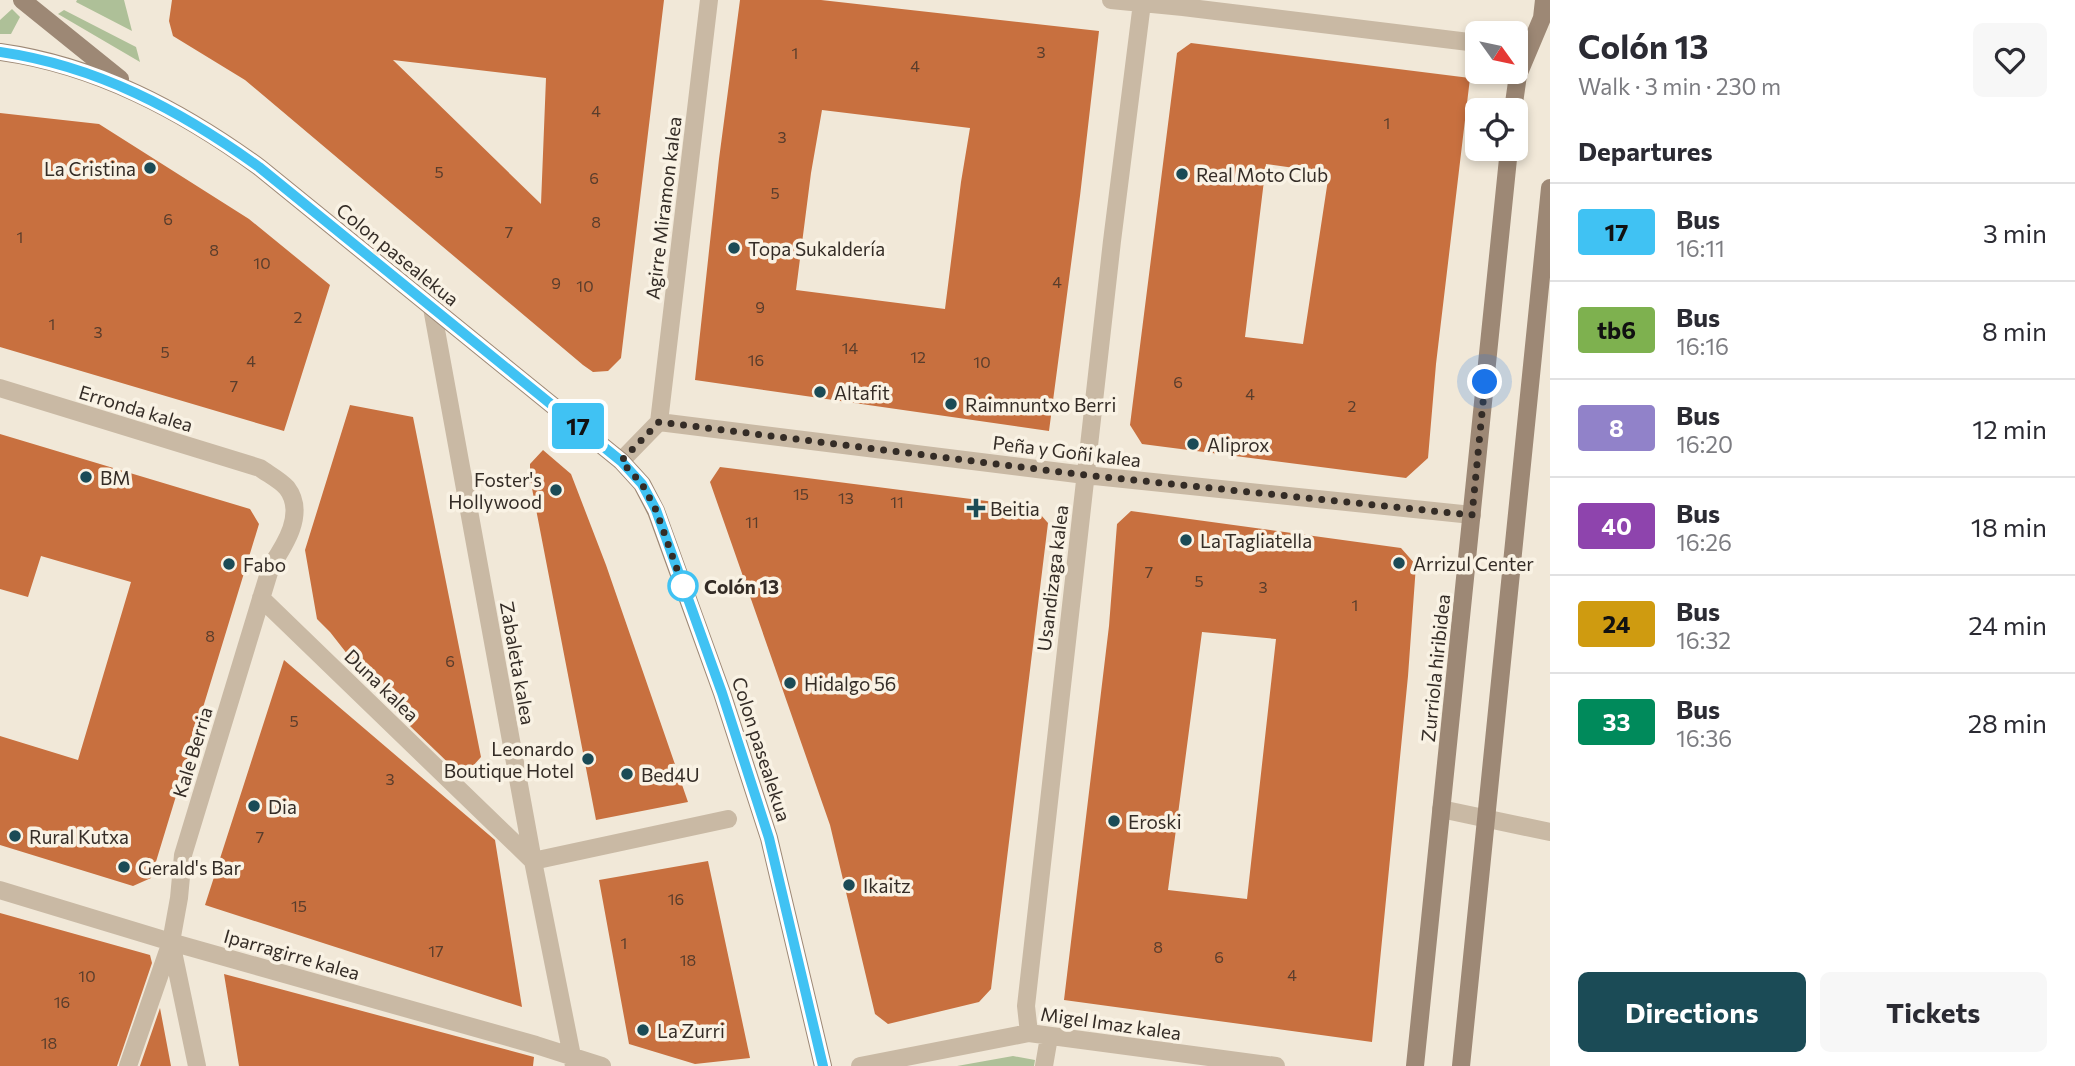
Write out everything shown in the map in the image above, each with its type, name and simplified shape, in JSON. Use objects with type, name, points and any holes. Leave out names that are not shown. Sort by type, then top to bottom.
[{"type":"main road","points":[[22,0],[139,94]]},
{"type":"main road","points":[[1528,39],[1542,18],[1544,0]]},
{"type":"main road","points":[[0,52],[28,56],[84,71],[139,94]]},
{"type":"main road","name":"Colon pasealekua","points":[[139,94],[208,132],[259,167],[621,461],[642,484],[656,510],[722,693],[769,838],[823,1066]]},
{"type":"main road","name":"Zurriola hiribidea","points":[[1415,1066],[1508,161]]},
{"type":"main road","points":[[1461,1066],[1550,188]]},
{"type":"street","name":"Agirre Miramon kalea","points":[[659,422],[709,0]]},
{"type":"street","points":[[1111,0],[1465,42]]},
{"type":"street","name":"Usandizaga kalea","points":[[1029,1033],[1026,1006],[1085,475],[1142,3]]},
{"type":"street","name":"Zabaleta kalea","points":[[432,308],[533,861],[573,1061]]},
{"type":"street","name":"Erronda kalea","points":[[0,388],[260,467]]},
{"type":"street","points":[[621,461],[659,422]]},
{"type":"street","name":"Peña y Goñi kalea","points":[[659,422],[1085,475],[1472,515]]},
{"type":"street","name":"Kale Berria","points":[[128,1066],[171,942],[183,855],[271,566],[286,542],[294,518],[293,501],[287,488],[260,467]]},
{"type":"street","name":"Duna kalea","points":[[261,598],[533,861]]},
{"type":"street","points":[[1441,809],[1550,832]]},
{"type":"street","points":[[533,861],[728,818]]},
{"type":"street","name":"Iparragirre kalea","points":[[0,890],[573,1061],[602,1066]]},
{"type":"street","points":[[171,942],[197,1066]]},
{"type":"street","name":"Migel Imaz kalea","points":[[860,1066],[1029,1033],[1276,1066]]},
{"type":"street","points":[[1044,1066],[1049,1037]]},
{"type":"green space","points":[[124,0],[132,31],[76,2]]},
{"type":"green space","points":[[12,9],[20,17],[11,34],[0,34],[0,20]]},
{"type":"green space","points":[[64,10],[136,47],[140,62],[58,14]]},
{"type":"green space","points":[[1013,1056],[1035,1060],[1034,1066],[957,1066]]},
{"type":"building","points":[[172,0],[664,0],[621,358],[608,371],[593,372],[583,365],[245,80],[173,36],[169,21]],"holes":[[[393,60],[546,78],[541,204]]]},
{"type":"building","points":[[740,0],[821,0],[1099,31],[1049,431],[695,380],[719,159]],"holes":[[[822,110],[970,128],[945,309],[796,290]]]},
{"type":"building","points":[[1191,43],[1465,77],[1465,84],[1469,84],[1468,98],[1465,98],[1465,120],[1436,364],[1428,458],[1406,478],[1142,444],[1130,425],[1177,53]],"holes":[[[1266,164],[1329,173],[1303,344],[1245,337]]]},
{"type":"building","points":[[0,113],[99,124],[249,219],[330,285],[284,431],[0,347]]},
{"type":"building","points":[[350,405],[413,417],[481,757],[463,777],[384,701],[317,619],[305,550]]},
{"type":"building","points":[[0,434],[250,509],[259,524],[151,878],[133,886],[0,845],[0,736],[78,760],[131,582],[41,556],[28,597],[0,589]]},
{"type":"building","points":[[543,450],[571,474],[606,565],[688,802],[596,820],[530,478],[530,464]]},
{"type":"building","points":[[720,467],[1034,507],[1048,523],[991,989],[979,1002],[888,1024],[875,1014],[830,825],[710,482]]},
{"type":"building","points":[[1131,511],[1401,548],[1416,565],[1408,676],[1372,1042],[1064,1000],[1109,626],[1117,524]],"holes":[[[1202,632],[1276,639],[1247,899],[1168,890]]]},
{"type":"building","points":[[284,660],[495,840],[522,1007],[205,905]]},
{"type":"building","points":[[708,861],[750,1058],[695,1064],[629,1044],[599,880]]},
{"type":"building","points":[[0,913],[150,955],[152,963],[117,1066],[0,1066]]},
{"type":"building","points":[[224,974],[534,1057],[533,1066],[239,1066]]},
{"type":"building","points":[[160,1008],[171,1066],[140,1066]]},
{"type":"bus line","name":"17","points":[[0,52],[57,63],[111,81],[208,132],[234,149],[621,461],[642,484],[656,510],[722,693],[769,838],[823,1066]]},
{"type":"place","name":"La Cristina","points":[[150,168]]},
{"type":"place","name":"Real Moto Club","points":[[1182,174]]},
{"type":"place","name":"Topa Sukaldería","points":[[734,248]]},
{"type":"place","name":"Altafit","points":[[820,392]]},
{"type":"place","name":"Raimnuntxo Berri","points":[[951,404]]},
{"type":"place","name":"Aliprox","points":[[1193,444]]},
{"type":"place","name":"BM","points":[[86,477]]},
{"type":"place","name":"Foster's Hollywood","points":[[556,490]]},
{"type":"place","name":"Beitia","points":[[976,508]]},
{"type":"place","name":"La Tagliatella","points":[[1186,540]]},
{"type":"place","name":"Arrizul Center","points":[[1399,563]]},
{"type":"place","name":"Fabo","points":[[229,564]]},
{"type":"place","name":"Colón 13","points":[[683,586]]},
{"type":"place","name":"Hidalgo 56","points":[[790,683]]},
{"type":"place","name":"Leonardo Boutique Hotel","points":[[588,759]]},
{"type":"place","name":"Bed4U","points":[[627,774]]},
{"type":"place","name":"Dia","points":[[254,806]]},
{"type":"place","name":"Eroski","points":[[1114,821]]},
{"type":"place","name":"Rural Kutxa","points":[[15,836]]},
{"type":"place","name":"Gerald's Bar","points":[[124,867]]},
{"type":"place","name":"Ikaitz","points":[[849,885]]},
{"type":"place","name":"La Zurri","points":[[643,1030]]},
{"type":"route","points":[[683,586],[684,589],[656,510],[642,484],[621,461],[659,422],[1085,475],[1472,515],[1485,382]]}]
